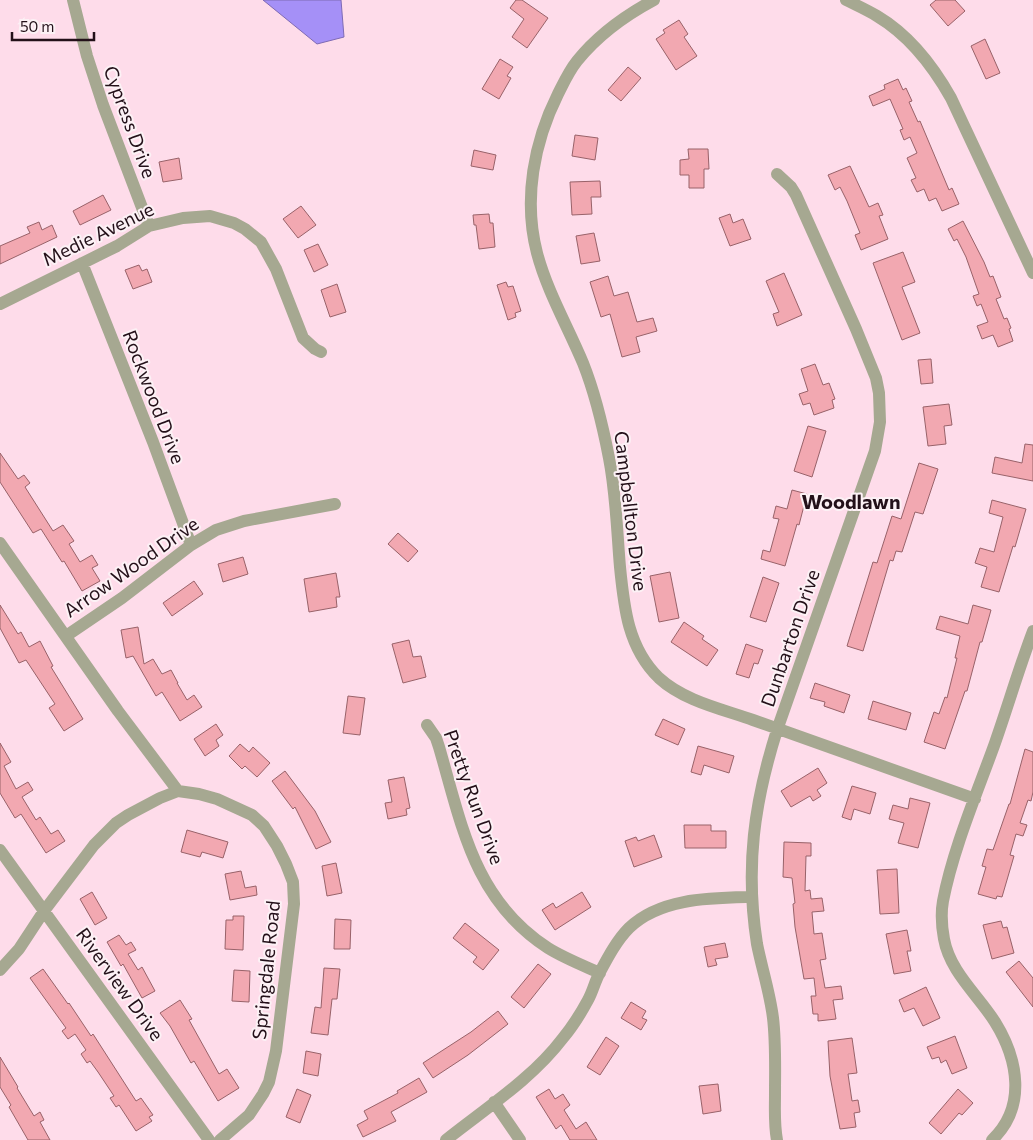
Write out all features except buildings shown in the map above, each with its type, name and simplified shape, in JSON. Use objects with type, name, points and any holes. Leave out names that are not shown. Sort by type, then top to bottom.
[{"type":"street","name":"Cypress Drive","points":[[73,0],[95,81],[149,226]]},
{"type":"street","name":"Campbellton Drive","points":[[654,0],[638,8],[609,30],[587,50],[569,72],[553,105],[536,155],[530,200],[533,235],[542,269],[584,366],[610,460],[624,604],[628,625],[642,657],[661,679],[685,696],[975,799]]},
{"type":"street","points":[[846,0],[878,17],[909,40],[942,82],[1033,273]]},
{"type":"street","name":"Dunbarton Drive","points":[[777,174],[791,187],[796,195],[856,329],[876,378],[880,407],[875,451],[777,730],[767,763],[757,811],[751,856],[751,897],[758,944],[773,1017],[776,1097],[774,1125],[777,1140]]},
{"type":"street","name":"Medie Avenue","points":[[0,304],[117,246],[149,226],[183,218],[210,216],[234,223],[261,242],[276,269],[303,338],[321,352]]},
{"type":"street","name":"Rockwood Drive","points":[[82,263],[153,442],[191,545]]},
{"type":"street","name":"Arrow Wood Drive","points":[[66,636],[122,598],[203,537],[230,525],[335,504]]},
{"type":"street","points":[[0,543],[118,711],[178,792],[144,805],[116,823],[94,845],[44,911],[19,949],[0,970]]},
{"type":"street","points":[[992,1140],[1004,1125],[1014,1104],[1017,1088],[1014,1070],[1006,1045],[995,1022],[951,960],[943,928],[942,902],[957,850],[1033,632]]},
{"type":"street","name":"Pretty Run Drive","points":[[427,725],[436,738],[470,851],[498,903],[519,926],[548,948],[600,973]]},
{"type":"street","name":"Springdale Road","points":[[178,792],[200,794],[217,799],[252,815],[264,826],[277,846],[293,882],[294,904],[273,1069],[269,1082],[257,1105],[241,1124],[220,1140]]},
{"type":"street","name":"Riverview Drive","points":[[0,850],[209,1140]]},
{"type":"street","points":[[446,1140],[536,1068],[564,1038],[589,999],[600,973],[621,937],[637,921],[658,909],[678,904],[717,898],[751,897]]},
{"type":"street","points":[[494,1102],[520,1140]]},
{"type":"shaded area","points":[[263,0],[341,0],[344,37],[317,44]]},
{"type":"district","name":"Woodlawn","points":[[851,502]]}]
